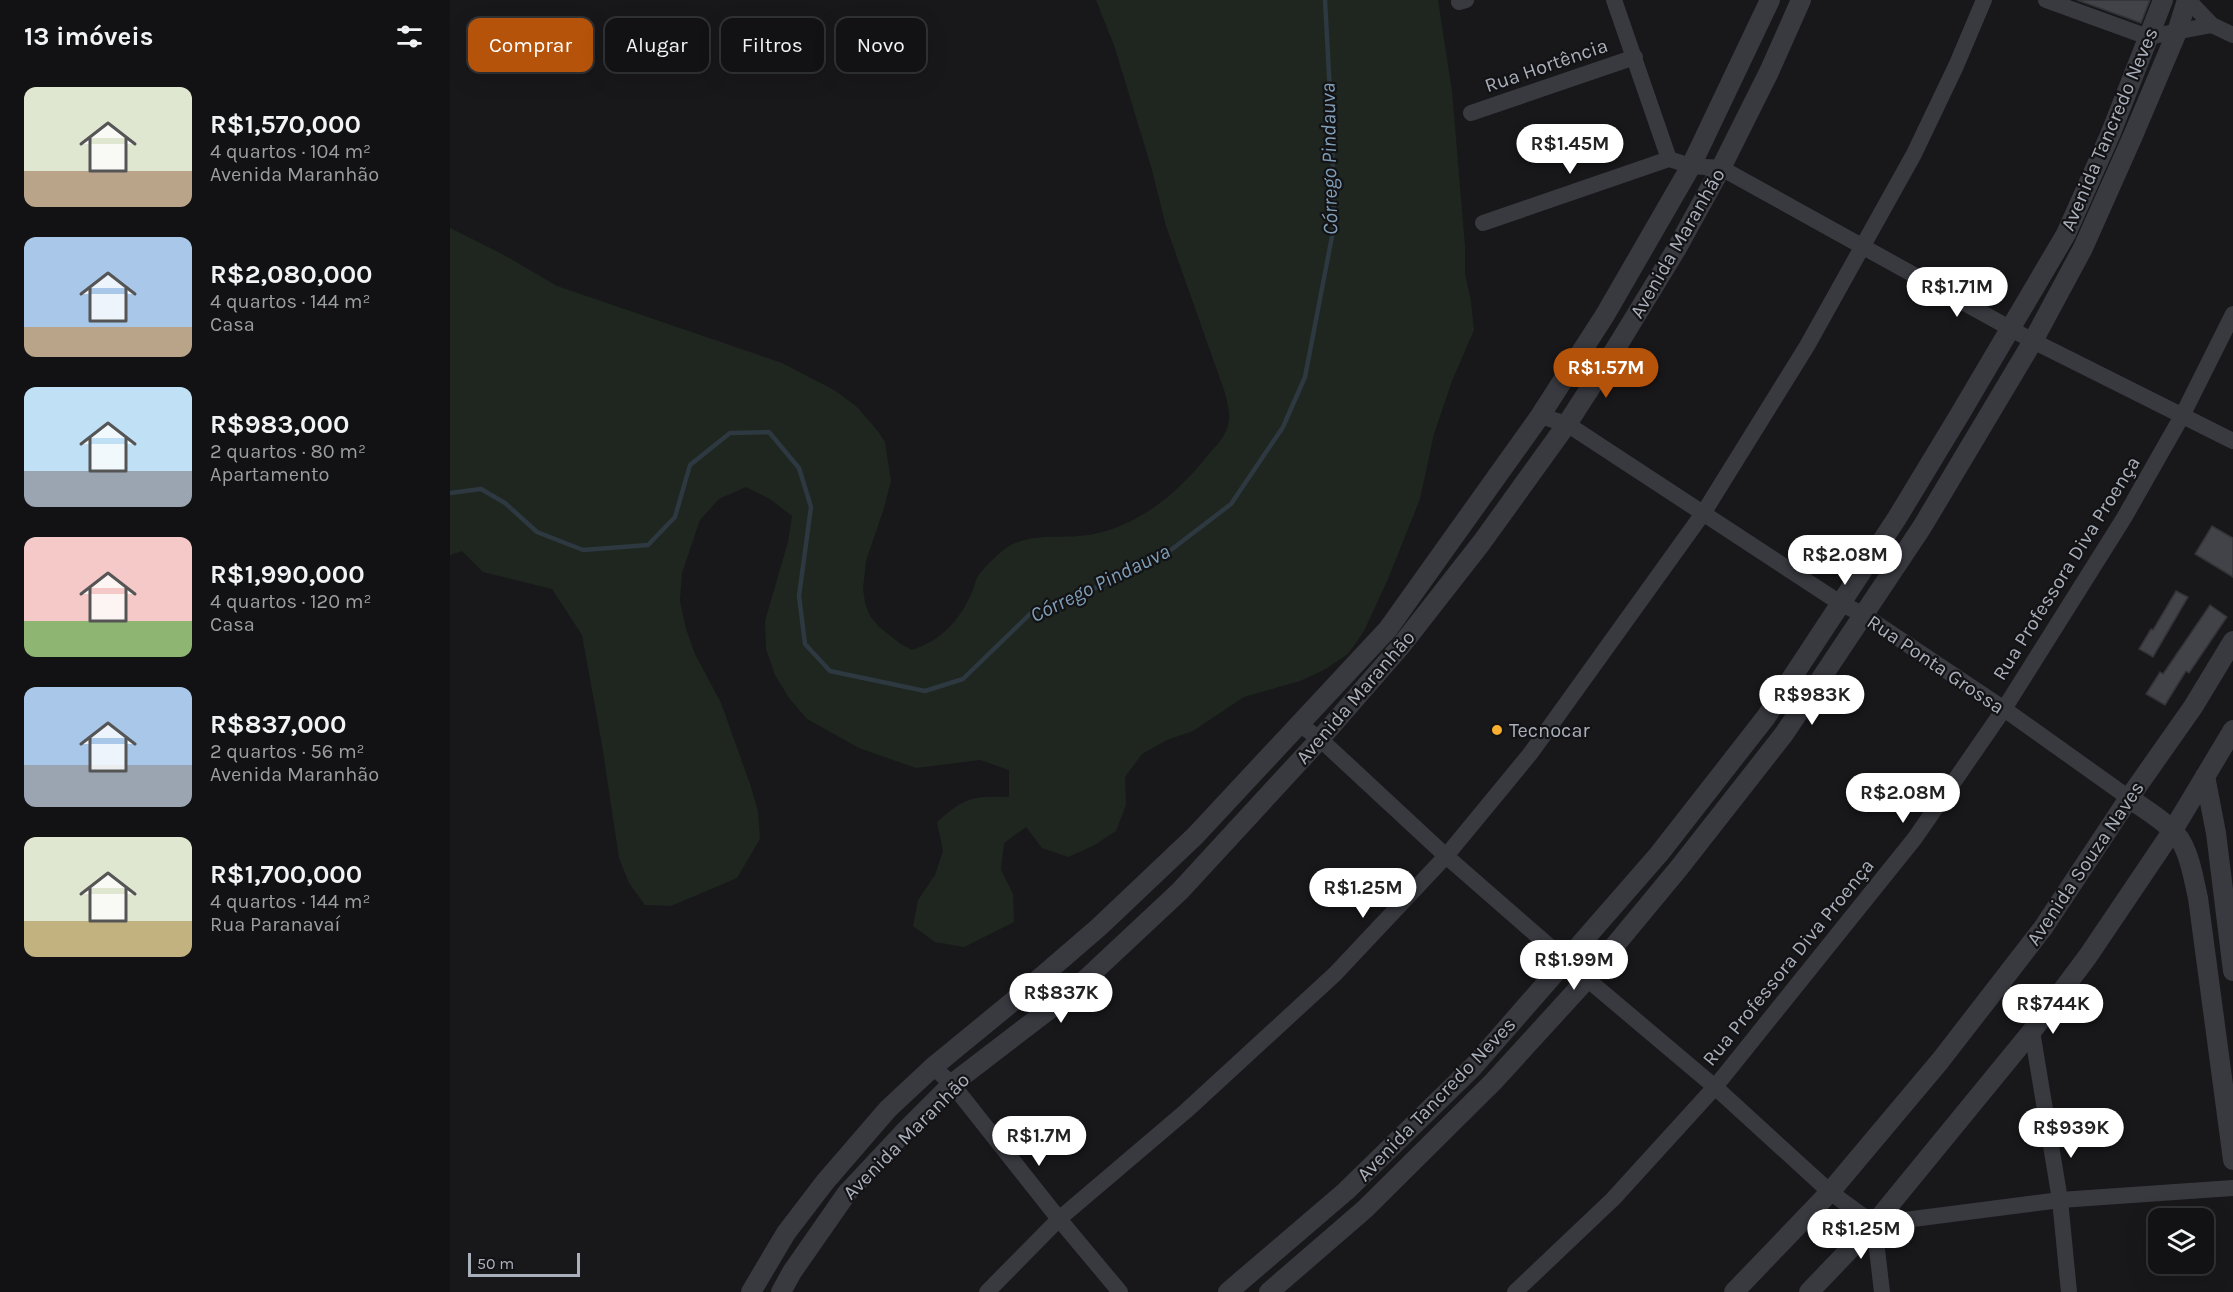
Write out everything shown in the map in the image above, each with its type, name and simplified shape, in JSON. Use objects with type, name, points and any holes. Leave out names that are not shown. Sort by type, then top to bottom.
[{"type":"street","points":[[1614,0],[1669,159]]},
{"type":"street","name":"Avenida Maranhão","points":[[751,1292],[786,1233],[825,1182],[888,1110],[933,1067],[1099,927],[1195,836],[1388,629],[1540,416],[1605,315],[1691,166],[1770,0]]},
{"type":"street","name":"Avenida Maranhão","points":[[780,1292],[847,1193],[952,1084],[1072,992],[1179,891],[1320,739],[1400,647],[1482,542],[1567,424],[1671,258],[1721,168],[1769,72],[1801,0]]},
{"type":"street","points":[[987,1292],[1059,1219],[1186,1111],[1335,974],[1446,856],[1530,754],[1704,512],[1796,366],[1864,246],[1918,144],[1956,66],[1984,0]]},
{"type":"street","points":[[2046,0],[2148,37],[2212,25]]},
{"type":"street","name":"Avenida Tancredo Neves","points":[[1227,1292],[1346,1191],[1465,1075],[1659,854],[1766,717],[1897,518],[2066,234],[2110,135],[2163,0]]},
{"type":"street","points":[[2187,0],[2212,25],[2233,35]]},
{"type":"street","name":"Avenida Tancredo Neves","points":[[1269,1292],[1365,1209],[1493,1082],[1587,979],[1679,868],[1784,734],[1922,527],[2033,341],[2083,248],[2133,138],[2177,32],[2187,0]]},
{"type":"street","name":"Rua Hortência","points":[[1471,113],[1635,57]]},
{"type":"street","points":[[1483,223],[1669,159],[1691,166],[1721,168],[2010,329],[2233,441]]},
{"type":"street","name":"Rua Professora Diva Proença","points":[[1515,1292],[1613,1199],[1715,1087],[1915,838],[2004,710],[2124,518],[2182,416],[2233,314]]},
{"type":"street","name":"Rua Ponta Grossa","points":[[1540,416],[1567,424],[1840,603],[1862,614],[2004,710],[2173,830]]},
{"type":"street","name":"Avenida Souza Naves","points":[[1734,1292],[1830,1192],[1940,1062],[2043,928],[2129,798],[2193,707],[2233,641]]},
{"type":"street","points":[[1299,724],[1320,739],[1446,856],[1566,961],[1715,1087],[1830,1192],[1874,1224],[2060,1200],[2233,1188]]},
{"type":"street","points":[[1809,1292],[1874,1224],[2032,1031],[2088,956],[2173,830],[2233,730]]},
{"type":"street","points":[[2205,776],[2216,833],[2233,971]]},
{"type":"street","points":[[2173,830],[2186,855],[2198,898],[2233,1160]]},
{"type":"street","points":[[2032,1031],[2060,1200],[2069,1292]]},
{"type":"street","points":[[933,1067],[952,1084],[1120,1292]]},
{"type":"street","points":[[1874,1224],[1882,1292]]},
{"type":"shaded area","points":[[1096,0],[1438,0],[1452,91],[1465,246],[1465,274],[1474,330],[1452,381],[1434,434],[1420,499],[1364,631],[1348,654],[1324,670],[1300,681],[1244,697],[1193,731],[1167,740],[1142,754],[1125,777],[1126,805],[1116,831],[1093,846],[1068,857],[1042,848],[1026,827],[1004,843],[1001,870],[1013,894],[1014,922],[964,947],[935,942],[913,926],[918,900],[935,875],[943,851],[937,822],[955,807],[970,800],[1009,797],[1009,770],[980,760],[916,768],[859,748],[807,719],[789,698],[775,675],[766,649],[765,621],[788,542],[792,516],[770,499],[746,487],[719,499],[700,520],[682,573],[680,601],[686,629],[695,654],[721,703],[750,784],[758,811],[760,839],[737,878],[671,906],[645,905],[629,883],[619,858],[582,635],[552,589],[483,572],[462,551],[450,555],[450,228],[504,255],[557,286],[782,363],[834,390],[856,406],[885,442],[891,481],[866,561],[863,589],[865,603],[870,616],[879,627],[912,650],[932,641],[949,628],[962,611],[979,575],[1001,552],[1023,540],[1082,536],[1128,523],[1158,505],[1185,482],[1218,443],[1228,425],[1229,414],[1225,393],[1166,226],[1152,170],[1115,48]]},
{"type":"building","points":[[2077,0],[2150,0],[2141,23]]},
{"type":"building","points":[[2212,526],[2233,538],[2233,577],[2195,554]]},
{"type":"building","points":[[2176,591],[2188,597],[2153,657],[2139,649]]},
{"type":"building","points":[[2210,605],[2227,617],[2189,673],[2186,671],[2165,705],[2146,694],[2160,672],[2163,674]]},
{"type":"waterway","name":"Córrego Pindauva","points":[[450,493],[481,489],[505,503],[537,532],[583,550],[648,545],[675,517],[690,465],[730,433],[769,432],[799,468],[811,507],[799,596],[805,644],[830,671],[925,691],[963,679],[1032,612],[1074,598],[1163,556],[1231,504],[1283,427],[1305,377],[1334,226],[1325,0]]},
{"type":"place","name":"Tecnocar","points":[[1497,730]]}]
